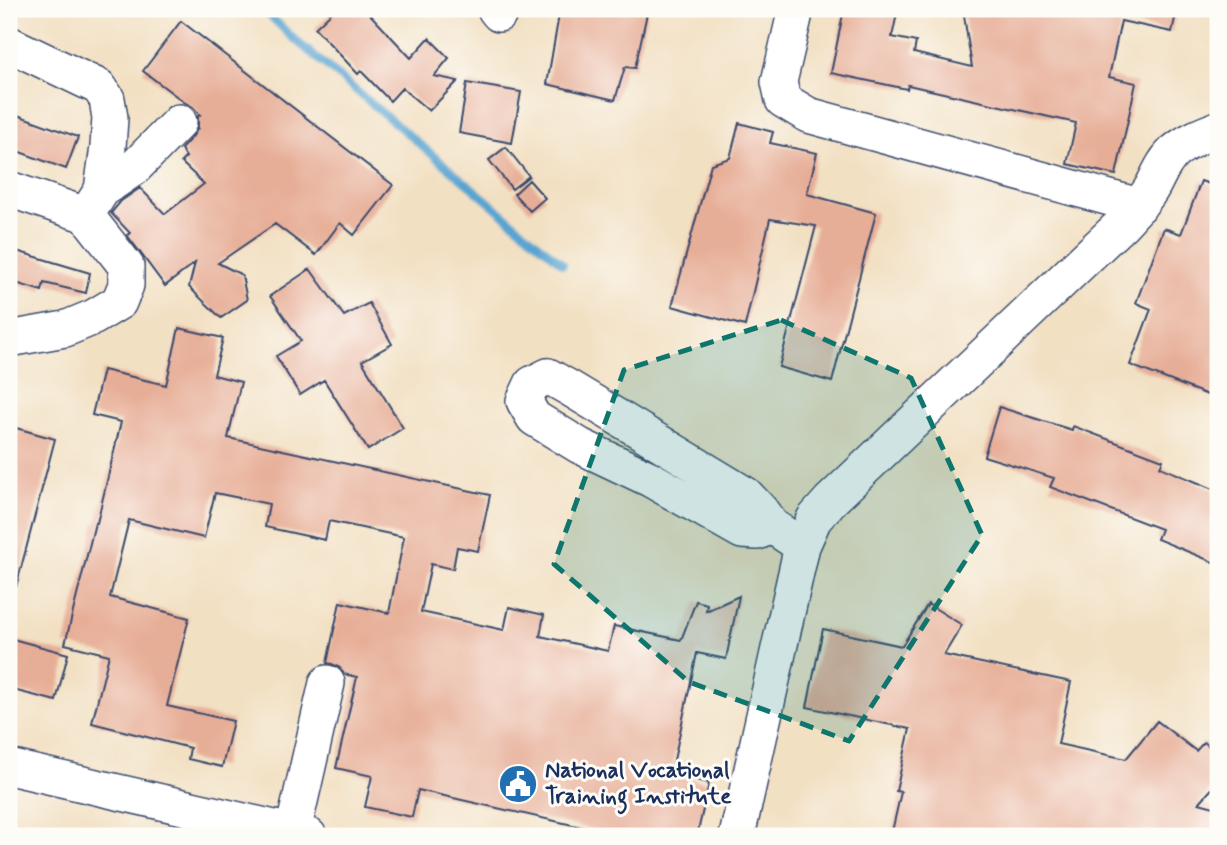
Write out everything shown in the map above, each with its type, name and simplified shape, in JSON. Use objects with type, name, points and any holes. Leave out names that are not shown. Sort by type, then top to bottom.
[{"type":"street","points":[[796,9],[779,82],[783,100],[808,115],[1139,206]]},
{"type":"street","points":[[9,44],[99,87],[107,99],[110,118],[108,147],[94,203],[126,265],[126,285],[119,303],[65,329],[9,339]]},
{"type":"street","points":[[94,203],[134,168],[178,122]]},
{"type":"street","points":[[737,836],[802,546],[814,519],[1122,224],[1150,191],[1160,170],[1174,153],[1196,137],[1218,129]]},
{"type":"street","points":[[9,189],[94,203]]},
{"type":"street","points":[[772,527],[757,532],[742,531],[650,479],[580,446],[534,418],[524,401],[532,384],[548,376],[571,389],[746,495],[772,527],[802,546]]},
{"type":"street","points":[[9,767],[298,835],[327,683]]},
{"type":"highlighted area","points":[[781,320],[911,378],[982,535],[849,741],[689,682],[554,564],[624,370]]},
{"type":"building","points":[[335,9],[365,9],[411,58],[429,38],[449,58],[434,76],[458,81],[429,111],[402,88],[390,101],[361,71],[358,74],[315,28]]},
{"type":"building","points":[[560,9],[648,9],[635,68],[625,67],[615,100],[547,84]]},
{"type":"building","points":[[844,9],[898,9],[892,37],[916,42],[914,53],[972,67],[963,9],[1177,9],[1172,32],[1121,21],[1109,77],[1136,83],[1116,175],[1067,164],[1076,123],[908,85],[907,89],[831,73]]},
{"type":"building","points":[[181,21],[393,185],[354,235],[340,223],[316,255],[275,224],[218,263],[242,275],[247,300],[221,318],[189,287],[195,263],[165,286],[127,235],[130,233],[111,213],[121,201],[140,188],[165,214],[204,184],[181,162],[186,157],[181,149],[198,128],[200,115],[143,71]]},
{"type":"building","points":[[467,83],[521,92],[512,143],[459,133]]},
{"type":"building","points":[[9,112],[78,137],[66,169],[9,148]]},
{"type":"building","points":[[739,123],[773,132],[770,143],[817,153],[807,194],[876,213],[832,382],[779,367],[816,226],[770,219],[745,326],[672,306],[711,164],[730,158]]},
{"type":"building","points":[[506,147],[529,176],[512,189],[489,160]]},
{"type":"building","points":[[529,180],[545,198],[530,211],[514,194]]},
{"type":"building","points":[[1201,181],[1218,187],[1218,399],[1130,365],[1151,309],[1136,303],[1164,228],[1181,234]]},
{"type":"building","points":[[13,250],[90,273],[86,293],[44,283],[42,291],[9,281]]},
{"type":"building","points":[[310,269],[344,316],[369,303],[392,344],[362,361],[403,428],[368,450],[324,380],[300,395],[276,356],[301,341],[270,296]]},
{"type":"building","points":[[179,328],[223,338],[214,375],[241,382],[228,438],[490,495],[478,551],[457,547],[453,569],[431,564],[421,612],[504,630],[509,607],[544,615],[540,636],[608,651],[614,626],[681,640],[696,601],[707,604],[706,611],[739,596],[726,659],[697,653],[671,774],[709,783],[697,836],[621,836],[418,790],[412,817],[365,807],[372,776],[336,768],[357,677],[344,674],[340,668],[327,663],[340,602],[389,613],[404,537],[329,521],[325,540],[265,527],[269,504],[215,493],[204,538],[129,520],[110,597],[189,618],[167,706],[233,721],[222,767],[188,759],[190,748],[92,723],[109,655],[65,644],[121,422],[92,415],[103,370],[166,385]]},
{"type":"building","points":[[999,407],[1072,430],[1073,426],[1163,460],[1160,467],[1218,491],[1218,564],[1157,539],[1161,529],[1050,487],[1054,478],[984,456]]},
{"type":"building","points":[[9,426],[55,439],[16,587],[9,586]]},
{"type":"building","points":[[928,604],[962,625],[944,655],[1071,682],[1058,744],[1126,759],[1157,721],[1196,751],[1204,742],[1218,754],[1218,782],[1199,803],[1218,808],[1218,836],[891,836],[901,792],[896,791],[910,729],[807,707],[823,629],[902,646]]},
{"type":"building","points":[[9,638],[68,654],[56,701],[9,689]]},
{"type":"waterway","points":[[263,9],[293,38],[563,264]]},
{"type":"place","name":"National Vocational Training Institute","points":[[518,784]]}]
